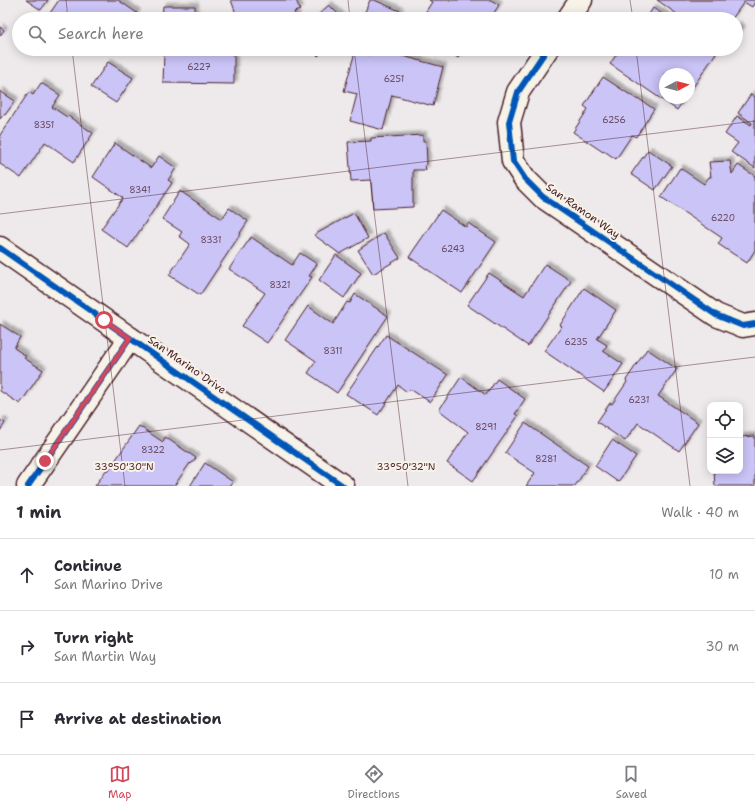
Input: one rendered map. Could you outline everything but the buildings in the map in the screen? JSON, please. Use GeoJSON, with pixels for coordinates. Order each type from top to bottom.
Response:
{"type":"FeatureCollection","features":[{"type":"Feature","properties":{"kind":"street"},"geometry":{"type":"LineString","coordinates":[[573,12],[581,0]]}},
{"type":"Feature","properties":{"kind":"street","name":"San Ramon Way"},"geometry":{"type":"LineString","coordinates":[[542,56],[518,92],[509,122],[513,161],[525,179],[543,197],[716,315],[743,326],[755,324]]}},
{"type":"Feature","properties":{"kind":"street","name":"San Marino Drive"},"geometry":{"type":"LineString","coordinates":[[0,248],[342,486]]}},
{"type":"Feature","properties":{"kind":"street"},"geometry":{"type":"LineString","coordinates":[[28,486],[130,338]]}},
{"type":"Feature","properties":{"kind":"cycle path"},"geometry":{"type":"LineString","coordinates":[[542,56],[518,92],[509,122],[513,161],[525,179],[543,197],[716,315],[743,326],[755,324]]}},
{"type":"Feature","properties":{"kind":"cycle path"},"geometry":{"type":"LineString","coordinates":[[0,248],[343,486]]}},
{"type":"Feature","properties":{"kind":"cycle path"},"geometry":{"type":"LineString","coordinates":[[28,486],[130,338]]}},
{"type":"Feature","properties":{"kind":"route"},"geometry":{"type":"LineString","coordinates":[[45,461],[130,338],[104,320]]}}]}
